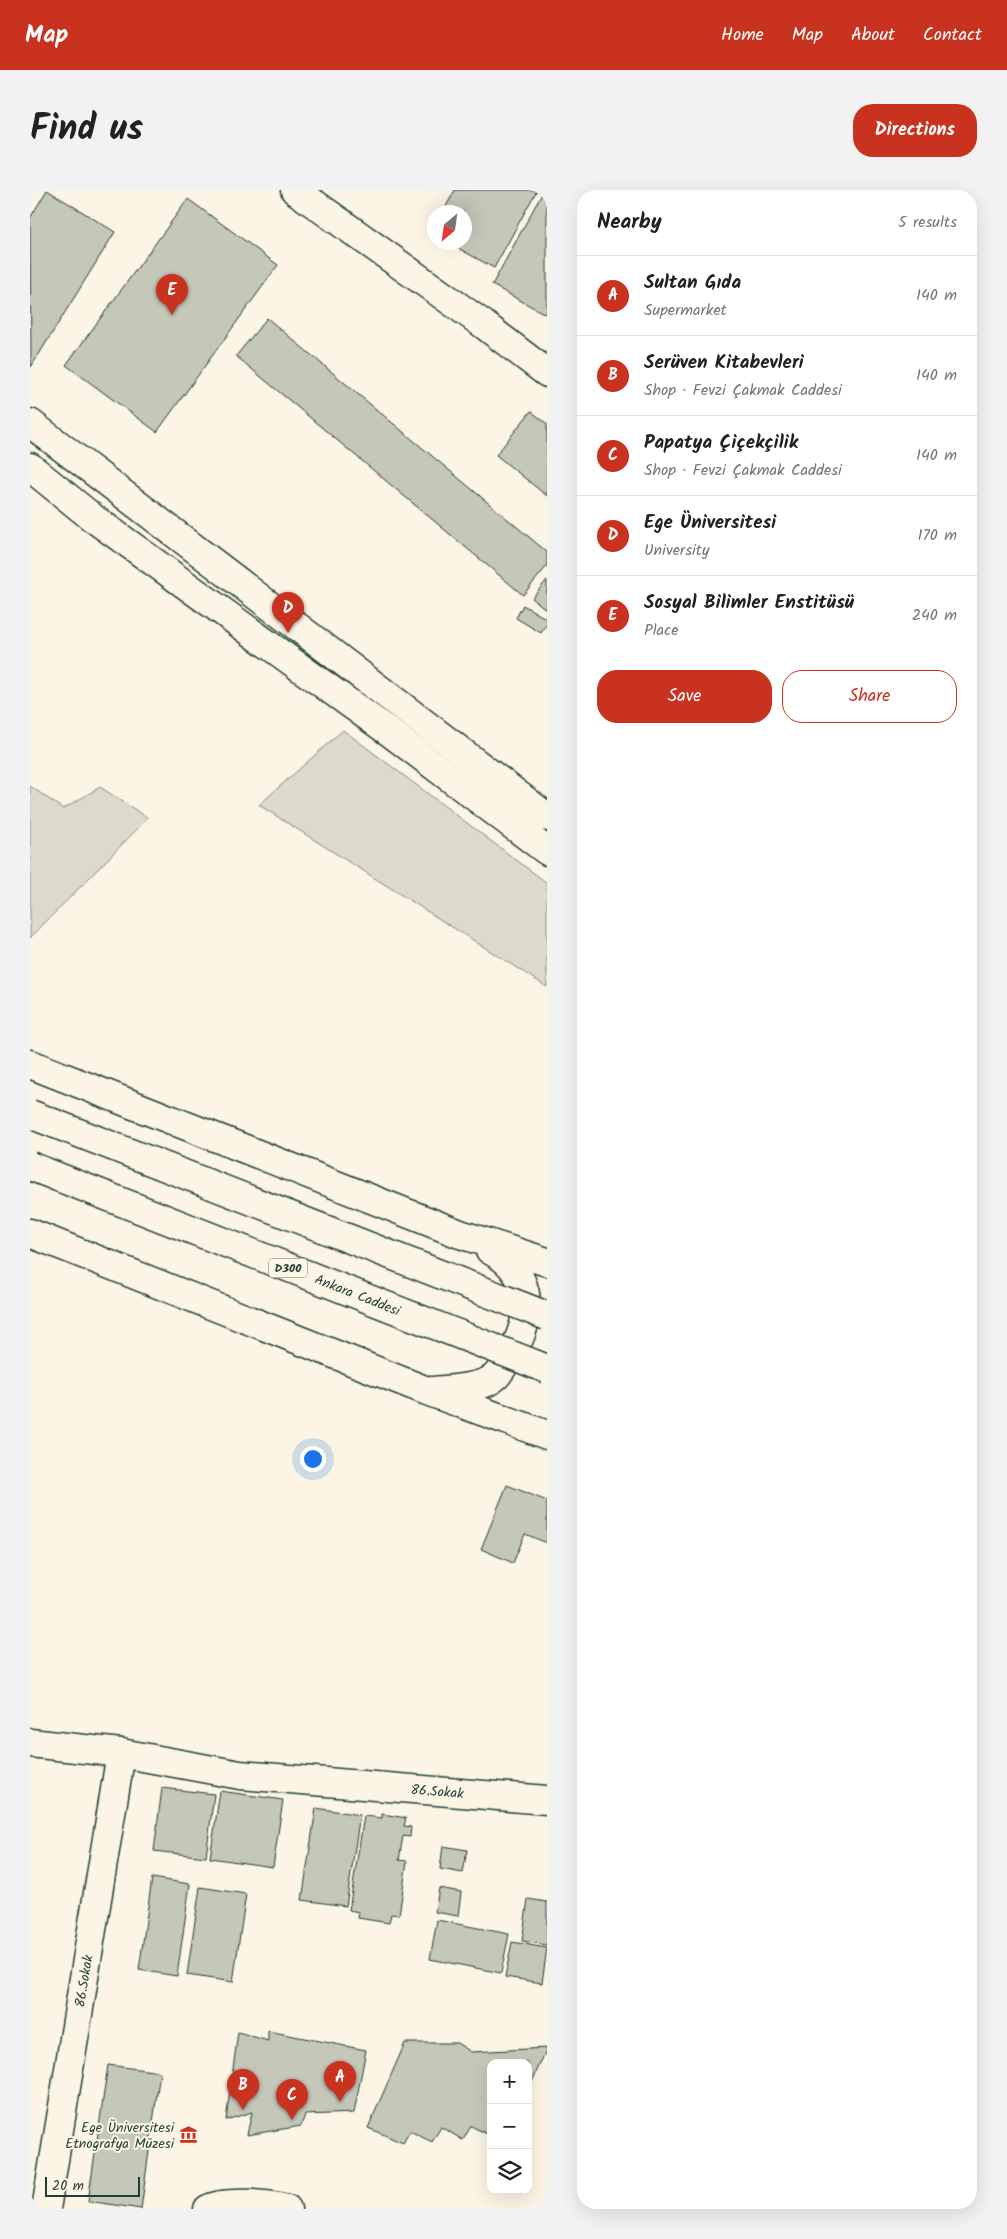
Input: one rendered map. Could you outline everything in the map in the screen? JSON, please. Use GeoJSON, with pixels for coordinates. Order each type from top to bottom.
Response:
{"type":"FeatureCollection","features":[{"type":"Feature","properties":{"kind":"main road"},"geometry":{"type":"LineString","coordinates":[[295,190],[483,324],[547,374]]}},
{"type":"Feature","properties":{"kind":"main road"},"geometry":{"type":"LineString","coordinates":[[30,423],[547,817]]}},
{"type":"Feature","properties":{"kind":"main road"},"geometry":{"type":"LineString","coordinates":[[30,467],[94,518],[392,734],[547,851]]}},
{"type":"Feature","properties":{"kind":"main road"},"geometry":{"type":"LineString","coordinates":[[30,1064],[460,1234],[547,1262]]}},
{"type":"Feature","properties":{"kind":"main road"},"geometry":{"type":"LineString","coordinates":[[30,1114],[547,1316]]}},
{"type":"Feature","properties":{"kind":"main road","name":"Ankara Caddesi"},"geometry":{"type":"LineString","coordinates":[[30,1166],[547,1369]]}},
{"type":"Feature","properties":{"kind":"main road"},"geometry":{"type":"LineString","coordinates":[[30,1233],[427,1391],[547,1435]]}},
{"type":"Feature","properties":{"kind":"main road"},"geometry":{"type":"LineString","coordinates":[[427,1391],[475,1386],[496,1377],[515,1350],[524,1327],[527,1298],[520,1277],[503,1257],[460,1234]]}},
{"type":"Feature","properties":{"kind":"main road","name":"86.Sokak"},"geometry":{"type":"LineString","coordinates":[[30,1743],[121,1753],[240,1775],[547,1800]]}},
{"type":"Feature","properties":{"kind":"main road","name":"86.Sokak"},"geometry":{"type":"LineString","coordinates":[[46,2209],[121,1753]]}},
{"type":"Feature","properties":{"kind":"main road"},"geometry":{"type":"LineString","coordinates":[[214,2207],[273,2206],[287,2209]]}},
{"type":"Feature","properties":{"kind":"shaded area"},"geometry":{"type":"Polygon","coordinates":[[[343,730],[547,883],[547,987],[259,805],[343,730]]]}},
{"type":"Feature","properties":{"kind":"shaded area"},"geometry":{"type":"Polygon","coordinates":[[[30,786],[63,809],[100,787],[148,818],[30,938],[30,786]]]}},
{"type":"Feature","properties":{"kind":"building"},"geometry":{"type":"Polygon","coordinates":[[[47,190],[115,232],[31,367],[30,218],[47,190]]]}},
{"type":"Feature","properties":{"kind":"building"},"geometry":{"type":"Polygon","coordinates":[[[455,190],[537,190],[494,268],[461,250],[472,250],[472,205],[447,205],[455,190]]]}},
{"type":"Feature","properties":{"kind":"building"},"geometry":{"type":"Polygon","coordinates":[[[544,190],[547,190],[547,315],[492,285],[544,190]]]}},
{"type":"Feature","properties":{"kind":"building"},"geometry":{"type":"Polygon","coordinates":[[[188,199],[278,265],[157,432],[66,365],[188,199]]]}},
{"type":"Feature","properties":{"kind":"building"},"geometry":{"type":"Polygon","coordinates":[[[267,318],[547,552],[547,566],[523,595],[236,356],[267,318]]]}},
{"type":"Feature","properties":{"kind":"building"},"geometry":{"type":"Polygon","coordinates":[[[531,411],[547,424],[547,496],[496,455],[531,411]]]}},
{"type":"Feature","properties":{"kind":"building"},"geometry":{"type":"Polygon","coordinates":[[[547,580],[547,610],[532,598],[547,580]]]}},
{"type":"Feature","properties":{"kind":"building"},"geometry":{"type":"Polygon","coordinates":[[[523,605],[547,619],[547,624],[541,633],[516,618],[523,605]]]}},
{"type":"Feature","properties":{"kind":"building"},"geometry":{"type":"Polygon","coordinates":[[[507,1485],[547,1501],[547,1543],[525,1534],[513,1563],[481,1549],[507,1485]]]}},
{"type":"Feature","properties":{"kind":"building"},"geometry":{"type":"Polygon","coordinates":[[[162,1788],[214,1794],[206,1857],[154,1851],[162,1788]]]}},
{"type":"Feature","properties":{"kind":"building"},"geometry":{"type":"Polygon","coordinates":[[[220,1791],[283,1800],[273,1867],[210,1858],[220,1791]]]}},
{"type":"Feature","properties":{"kind":"building"},"geometry":{"type":"Polygon","coordinates":[[[316,1808],[360,1815],[346,1906],[302,1900],[316,1808]]]}},
{"type":"Feature","properties":{"kind":"building"},"geometry":{"type":"Polygon","coordinates":[[[382,1814],[406,1818],[404,1826],[411,1827],[410,1837],[403,1836],[399,1860],[407,1861],[399,1915],[391,1914],[389,1923],[358,1918],[359,1912],[349,1910],[364,1816],[382,1818],[382,1814]]]}},
{"type":"Feature","properties":{"kind":"building"},"geometry":{"type":"Polygon","coordinates":[[[443,1846],[467,1850],[463,1873],[440,1869],[443,1846]]]}},
{"type":"Feature","properties":{"kind":"building"},"geometry":{"type":"Polygon","coordinates":[[[152,1878],[190,1884],[177,1976],[139,1970],[152,1878]]]}},
{"type":"Feature","properties":{"kind":"building"},"geometry":{"type":"Polygon","coordinates":[[[200,1887],[246,1894],[233,1982],[187,1975],[200,1887]]]}},
{"type":"Feature","properties":{"kind":"building"},"geometry":{"type":"Polygon","coordinates":[[[439,1888],[461,1892],[458,1916],[435,1912],[439,1888]]]}},
{"type":"Feature","properties":{"kind":"building"},"geometry":{"type":"Polygon","coordinates":[[[528,1899],[547,1902],[547,1945],[522,1941],[528,1899]]]}},
{"type":"Feature","properties":{"kind":"building"},"geometry":{"type":"Polygon","coordinates":[[[437,1920],[509,1934],[501,1973],[430,1959],[437,1920]]]}},
{"type":"Feature","properties":{"kind":"building"},"geometry":{"type":"Polygon","coordinates":[[[512,1942],[547,1948],[542,1983],[505,1977],[512,1942]]]}},
{"type":"Feature","properties":{"kind":"building"},"geometry":{"type":"Polygon","coordinates":[[[268,2031],[366,2050],[354,2113],[305,2115],[301,2126],[247,2135],[252,2112],[226,2120],[238,2032],[268,2041],[268,2031]]]}},
{"type":"Feature","properties":{"kind":"building"},"geometry":{"type":"Polygon","coordinates":[[[405,2043],[457,2043],[471,2052],[547,2048],[532,2082],[532,2059],[487,2059],[487,2134],[471,2126],[463,2140],[441,2127],[432,2142],[410,2131],[403,2143],[368,2128],[405,2043]]]}},
{"type":"Feature","properties":{"kind":"building"},"geometry":{"type":"Polygon","coordinates":[[[108,2065],[160,2072],[141,2209],[88,2201],[108,2065]]]}},
{"type":"Feature","properties":{"kind":"place","name":"Sosyal Bilimler Enstitüsü"},"geometry":{"type":"Point","coordinates":[172,315]}},
{"type":"Feature","properties":{"kind":"place","name":"Ege Üniversitesi"},"geometry":{"type":"Point","coordinates":[288,633]}},
{"type":"Feature","properties":{"kind":"place","name":"Sultan Gıda"},"geometry":{"type":"Point","coordinates":[340,2102]}},
{"type":"Feature","properties":{"kind":"place","name":"Serüven Kitabevleri"},"geometry":{"type":"Point","coordinates":[243,2110]}},
{"type":"Feature","properties":{"kind":"place","name":"Papatya Çiçekçilik"},"geometry":{"type":"Point","coordinates":[292,2120]}},
{"type":"Feature","properties":{"kind":"place","name":"Ege Üniversitesi Etnografya Müzesi"},"geometry":{"type":"Point","coordinates":[188,2135]}}]}
